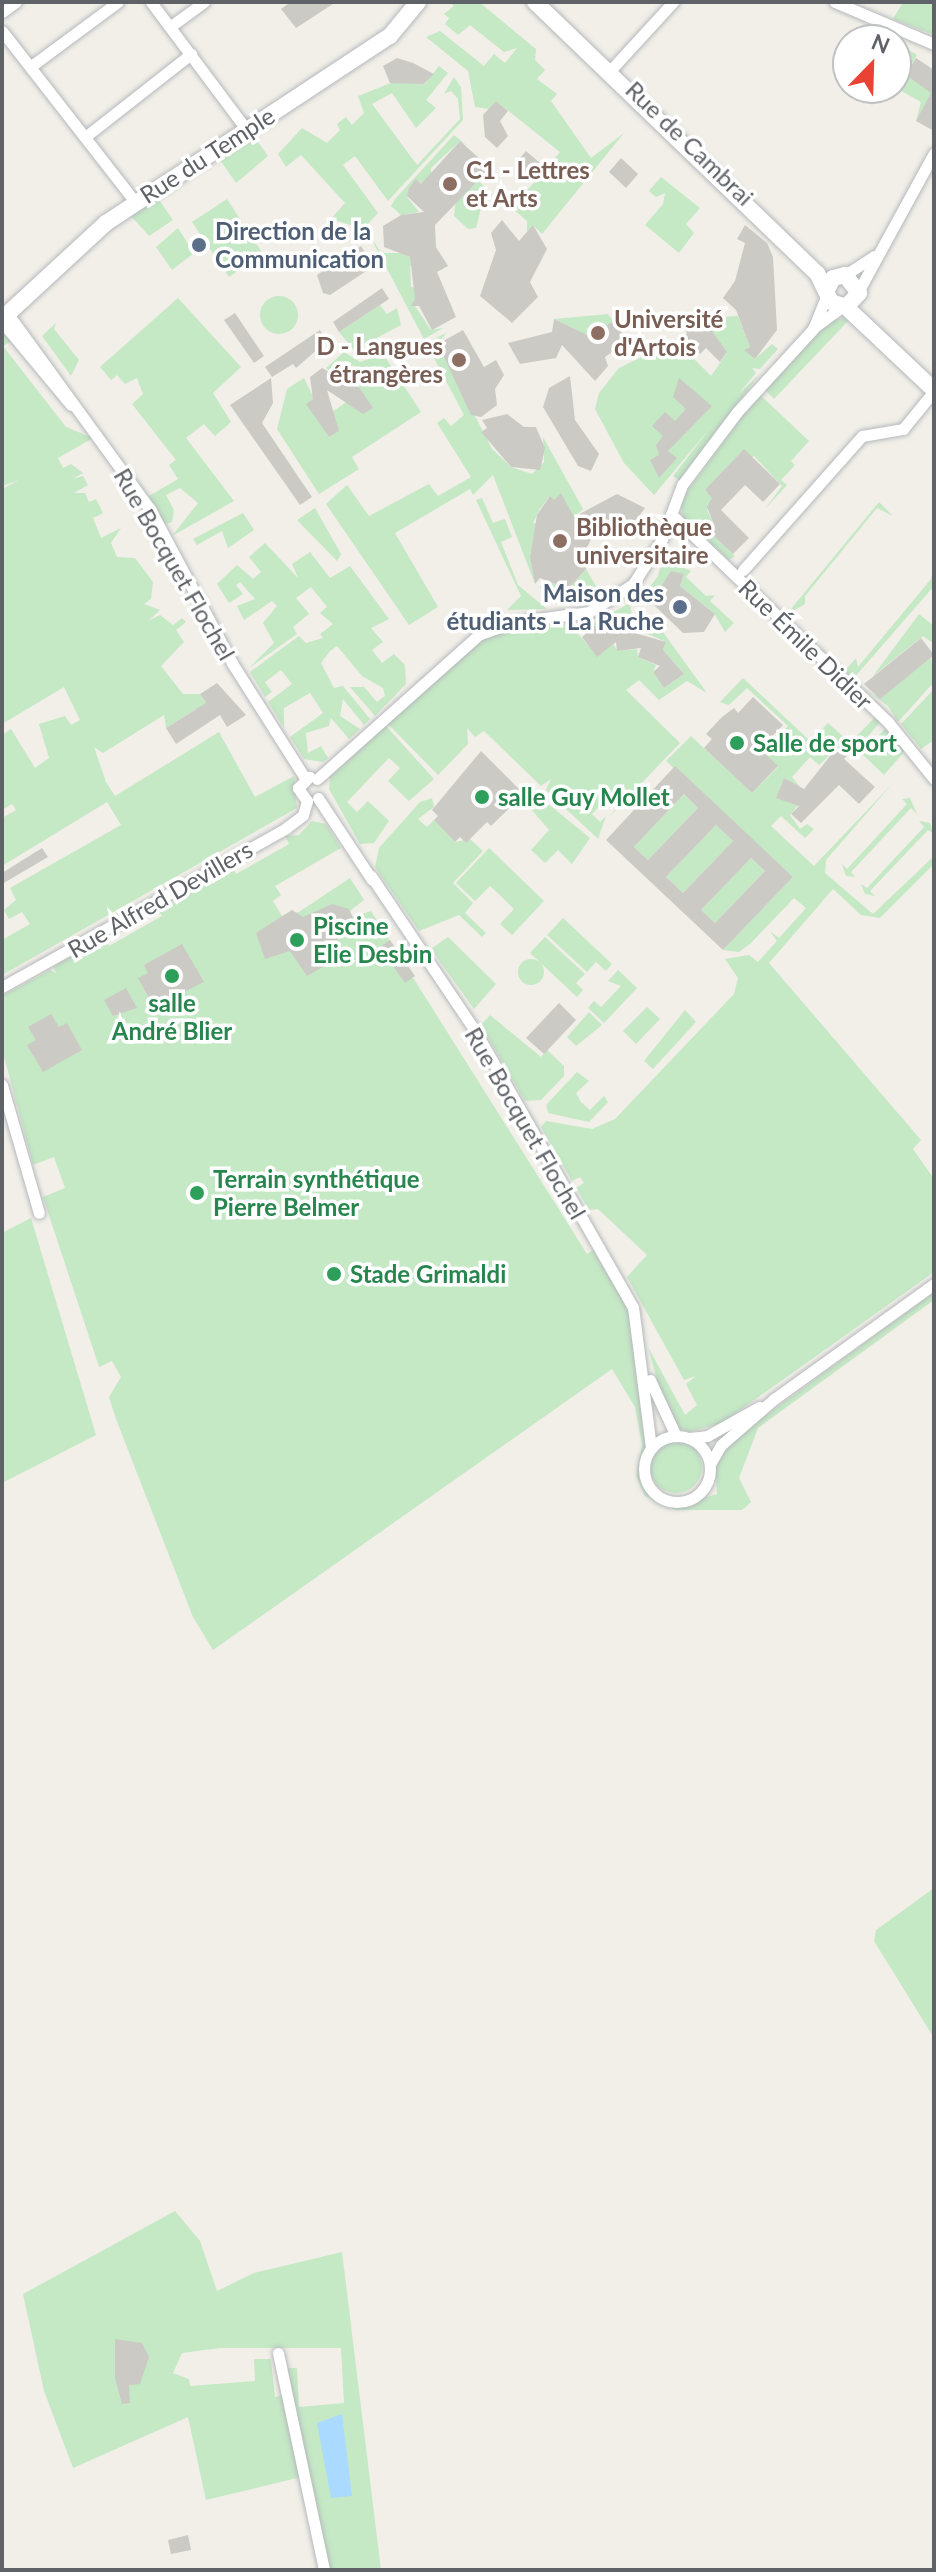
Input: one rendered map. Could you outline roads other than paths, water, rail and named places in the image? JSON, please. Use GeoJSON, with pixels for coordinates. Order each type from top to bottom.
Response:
{"type":"FeatureCollection","features":[{"type":"Feature","properties":{"kind":"main road","name":"Rue du Temple"},"geometry":{"type":"LineString","coordinates":[[4,319],[135,202],[390,36],[418,2]]}},
{"type":"Feature","properties":{"kind":"main road","name":"Rue de Cambrai"},"geometry":{"type":"LineString","coordinates":[[540,3],[817,273],[827,292],[851,300]]}},
{"type":"Feature","properties":{"kind":"main road","name":"Rue de Cambrai"},"geometry":{"type":"LineString","coordinates":[[540,3],[570,36],[795,243],[843,275],[851,300]]}},
{"type":"Feature","properties":{"kind":"main road"},"geometry":{"type":"LineString","coordinates":[[827,292],[843,275]]}},
{"type":"Feature","properties":{"kind":"main road"},"geometry":{"type":"LineString","coordinates":[[851,300],[860,319],[934,390]]}},
{"type":"Feature","properties":{"kind":"main road"},"geometry":{"type":"LineString","coordinates":[[851,300],[934,381]]}},
{"type":"Feature","properties":{"kind":"street"},"geometry":{"type":"LineString","coordinates":[[2,12],[16,2]]}},
{"type":"Feature","properties":{"kind":"street"},"geometry":{"type":"LineString","coordinates":[[30,67],[118,2]]}},
{"type":"Feature","properties":{"kind":"street"},"geometry":{"type":"LineString","coordinates":[[151,2],[246,129]]}},
{"type":"Feature","properties":{"kind":"street"},"geometry":{"type":"LineString","coordinates":[[171,26],[204,2]]}},
{"type":"Feature","properties":{"kind":"street"},"geometry":{"type":"LineString","coordinates":[[610,71],[673,2]]}},
{"type":"Feature","properties":{"kind":"street"},"geometry":{"type":"LineString","coordinates":[[842,4],[934,44]]}},
{"type":"Feature","properties":{"kind":"street"},"geometry":{"type":"LineString","coordinates":[[2,31],[135,202]]}},
{"type":"Feature","properties":{"kind":"street"},"geometry":{"type":"LineString","coordinates":[[85,137],[191,54]]}},
{"type":"Feature","properties":{"kind":"street"},"geometry":{"type":"LineString","coordinates":[[312,799],[298,792],[480,634],[514,622],[578,615],[614,601],[647,565],[682,485],[719,433],[813,329],[851,300],[934,153]]}},
{"type":"Feature","properties":{"kind":"street"},"geometry":{"type":"LineString","coordinates":[[843,275],[878,253]]}},
{"type":"Feature","properties":{"kind":"street"},"geometry":{"type":"LineString","coordinates":[[813,329],[827,292]]}},
{"type":"Feature","properties":{"kind":"street","name":"Rue Bocquet Flochel"},"geometry":{"type":"LineString","coordinates":[[4,319],[17,340],[96,431]]}},
{"type":"Feature","properties":{"kind":"street","name":"Rue Bocquet Flochel"},"geometry":{"type":"LineString","coordinates":[[4,319],[32,347],[96,431],[151,511],[232,663],[311,779]]}},
{"type":"Feature","properties":{"kind":"street"},"geometry":{"type":"LineString","coordinates":[[17,340],[32,347]]}},
{"type":"Feature","properties":{"kind":"street"},"geometry":{"type":"LineString","coordinates":[[743,570],[862,436],[903,429],[934,390]]}},
{"type":"Feature","properties":{"kind":"street","name":"Rue Émile Didier"},"geometry":{"type":"LineString","coordinates":[[671,514],[888,722],[934,779]]}},
{"type":"Feature","properties":{"kind":"street"},"geometry":{"type":"LineString","coordinates":[[311,779],[312,799],[303,815],[333,819]]}},
{"type":"Feature","properties":{"kind":"street","name":"Rue Bocquet Flochel"},"geometry":{"type":"LineString","coordinates":[[312,799],[333,819],[477,1034],[618,1278],[636,1316],[644,1361],[651,1448]]}},
{"type":"Feature","properties":{"kind":"street","name":"Rue Alfred Devillers"},"geometry":{"type":"LineString","coordinates":[[2,987],[303,815]]}},
{"type":"Feature","properties":{"kind":"street"},"geometry":{"type":"LineString","coordinates":[[3,1091],[39,1213]]}},
{"type":"Feature","properties":{"kind":"street"},"geometry":{"type":"LineString","coordinates":[[774,1399],[707,1436],[676,1436],[651,1448],[645,1476],[654,1492],[672,1501],[699,1493],[721,1445],[774,1399],[934,1284]]}},
{"type":"Feature","properties":{"kind":"street","name":"Rue Bocquet Flochel"},"geometry":{"type":"LineString","coordinates":[[644,1361],[660,1410],[676,1436]]}},
{"type":"Feature","properties":{"kind":"street"},"geometry":{"type":"LineString","coordinates":[[689,1438],[710,1464]]}},
{"type":"Feature","properties":{"kind":"street"},"geometry":{"type":"LineString","coordinates":[[278,2353],[324,2570]]}},
{"type":"Feature","properties":{"kind":"water"},"geometry":{"type":"Polygon","coordinates":[[[342,2414],[352,2496],[331,2498],[317,2423],[342,2414]]]}},
{"type":"Feature","properties":{"kind":"place","name":"C1 - Lettres et Arts"},"geometry":{"type":"Point","coordinates":[450,184]}},
{"type":"Feature","properties":{"kind":"place","name":"Direction de la Communication"},"geometry":{"type":"Point","coordinates":[199,245]}},
{"type":"Feature","properties":{"kind":"place","name":"Université d'Artois"},"geometry":{"type":"Point","coordinates":[598,333]}},
{"type":"Feature","properties":{"kind":"place","name":"D - Langues étrangères"},"geometry":{"type":"Point","coordinates":[459,360]}},
{"type":"Feature","properties":{"kind":"place","name":"Bibliothèque universitaire"},"geometry":{"type":"Point","coordinates":[560,541]}},
{"type":"Feature","properties":{"kind":"place","name":"Maison des étudiants - La Ruche"},"geometry":{"type":"Point","coordinates":[680,607]}},
{"type":"Feature","properties":{"kind":"place","name":"Salle de sport"},"geometry":{"type":"Point","coordinates":[737,743]}},
{"type":"Feature","properties":{"kind":"place","name":"salle Guy Mollet"},"geometry":{"type":"Point","coordinates":[482,797]}},
{"type":"Feature","properties":{"kind":"place","name":"Piscine Elie Desbin"},"geometry":{"type":"Point","coordinates":[297,940]}},
{"type":"Feature","properties":{"kind":"place","name":"salle André Blier"},"geometry":{"type":"Point","coordinates":[172,976]}},
{"type":"Feature","properties":{"kind":"place","name":"Terrain synthétique Pierre Belmer"},"geometry":{"type":"Point","coordinates":[197,1193]}},
{"type":"Feature","properties":{"kind":"place","name":"Stade Grimaldi"},"geometry":{"type":"Point","coordinates":[334,1274]}}]}
